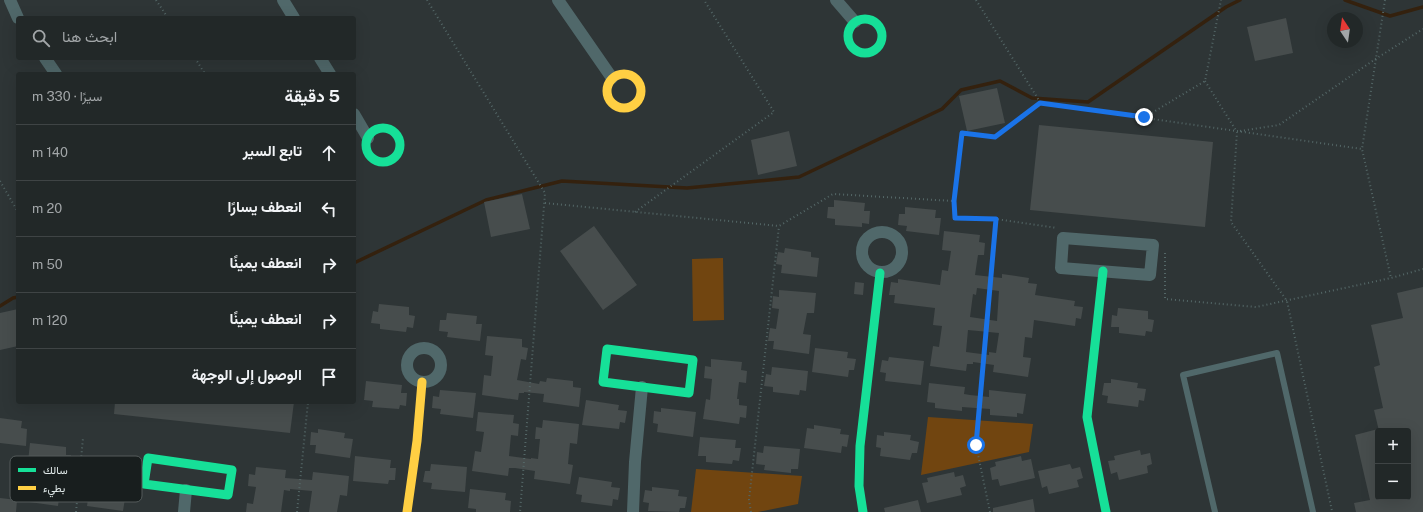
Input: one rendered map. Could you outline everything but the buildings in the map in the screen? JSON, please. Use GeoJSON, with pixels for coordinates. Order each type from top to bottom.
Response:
{"type":"FeatureCollection","features":[{"type":"Feature","properties":{"kind":"street"},"geometry":{"type":"LineString","coordinates":[[10,0],[17,16]]}},
{"type":"Feature","properties":{"kind":"street"},"geometry":{"type":"LineString","coordinates":[[283,0],[293,16]]}},
{"type":"Feature","properties":{"kind":"street"},"geometry":{"type":"LineString","coordinates":[[558,0],[612,78]]}},
{"type":"Feature","properties":{"kind":"street"},"geometry":{"type":"LineString","coordinates":[[836,0],[854,22]]}},
{"type":"Feature","properties":{"kind":"street"},"geometry":{"type":"LineString","coordinates":[[46,60],[55,72]]}},
{"type":"Feature","properties":{"kind":"street"},"geometry":{"type":"LineString","coordinates":[[321,60],[329,72]]}},
{"type":"Feature","properties":{"kind":"street"},"geometry":{"type":"LineString","coordinates":[[356,117],[368,138]]}},
{"type":"Feature","properties":{"kind":"street"},"geometry":{"type":"LineString","coordinates":[[1063,238],[1153,245],[1150,275],[1103,272],[1061,268],[1063,238]]}},
{"type":"Feature","properties":{"kind":"street"},"geometry":{"type":"LineString","coordinates":[[1103,272],[1087,416],[1106,512]]}},
{"type":"Feature","properties":{"kind":"street"},"geometry":{"type":"LineString","coordinates":[[863,512],[860,498],[858,466],[880,273]]}},
{"type":"Feature","properties":{"kind":"street"},"geometry":{"type":"LineString","coordinates":[[607,349],[693,360],[688,393],[642,387],[603,382],[607,349]]}},
{"type":"Feature","properties":{"kind":"street"},"geometry":{"type":"LineString","coordinates":[[407,512],[417,441],[422,382]]}},
{"type":"Feature","properties":{"kind":"street"},"geometry":{"type":"LineString","coordinates":[[633,512],[635,462],[642,387]]}},
{"type":"Feature","properties":{"kind":"street"},"geometry":{"type":"LineString","coordinates":[[148,458],[232,470],[228,495],[186,490],[144,484],[148,458]]}},
{"type":"Feature","properties":{"kind":"street"},"geometry":{"type":"LineString","coordinates":[[184,512],[186,490]]}},
{"type":"Feature","properties":{"kind":"lane"},"geometry":{"type":"LineString","coordinates":[[1215,512],[1182,375],[1277,353],[1313,512]]}},
{"type":"Feature","properties":{"kind":"path"},"geometry":{"type":"LineString","coordinates":[[156,0],[167,16]]}},
{"type":"Feature","properties":{"kind":"path"},"geometry":{"type":"LineString","coordinates":[[427,0],[545,193],[520,512]]}},
{"type":"Feature","properties":{"kind":"path"},"geometry":{"type":"LineString","coordinates":[[635,212],[774,112],[704,0]]}},
{"type":"Feature","properties":{"kind":"path"},"geometry":{"type":"LineString","coordinates":[[976,0],[1040,103]]}},
{"type":"Feature","properties":{"kind":"path"},"geometry":{"type":"LineString","coordinates":[[1221,0],[1205,81],[1237,132],[1231,222],[1287,301],[1332,511]]}},
{"type":"Feature","properties":{"kind":"path"},"geometry":{"type":"LineString","coordinates":[[1385,0],[1362,149],[1391,278]]}},
{"type":"Feature","properties":{"kind":"path"},"geometry":{"type":"LineString","coordinates":[[1237,132],[1279,125],[1423,28]]}},
{"type":"Feature","properties":{"kind":"path"},"geometry":{"type":"LineString","coordinates":[[195,60],[204,72]]}},
{"type":"Feature","properties":{"kind":"path"},"geometry":{"type":"LineString","coordinates":[[1144,117],[1205,81]]}},
{"type":"Feature","properties":{"kind":"path"},"geometry":{"type":"LineString","coordinates":[[1057,228],[996,219],[955,218],[954,201],[962,133],[995,137],[1040,103],[1362,149]]}},
{"type":"Feature","properties":{"kind":"path"},"geometry":{"type":"LineString","coordinates":[[0,181],[16,209]]}},
{"type":"Feature","properties":{"kind":"path"},"geometry":{"type":"LineString","coordinates":[[545,202],[779,226],[833,194],[954,201]]}},
{"type":"Feature","properties":{"kind":"path"},"geometry":{"type":"LineString","coordinates":[[990,512],[976,445],[996,219]]}},
{"type":"Feature","properties":{"kind":"path"},"geometry":{"type":"LineString","coordinates":[[752,512],[749,500],[779,226]]}},
{"type":"Feature","properties":{"kind":"path"},"geometry":{"type":"LineString","coordinates":[[1165,252],[1165,299],[1256,307],[1391,278],[1423,269]]}},
{"type":"Feature","properties":{"kind":"path"},"geometry":{"type":"LineString","coordinates":[[298,512],[308,404]]}},
{"type":"Feature","properties":{"kind":"path"},"geometry":{"type":"LineString","coordinates":[[81,456],[83,438]]}},
{"type":"Feature","properties":{"kind":"path"},"geometry":{"type":"LineString","coordinates":[[76,512],[77,502]]}},
{"type":"Feature","properties":{"kind":"shaded area"},"geometry":{"type":"Polygon","coordinates":[[[723,258],[724,320],[693,321],[692,259],[723,258]]]}},
{"type":"Feature","properties":{"kind":"shaded area"},"geometry":{"type":"Polygon","coordinates":[[[928,417],[1033,424],[1029,452],[921,475],[928,417]]]}},
{"type":"Feature","properties":{"kind":"shaded area"},"geometry":{"type":"Polygon","coordinates":[[[696,469],[802,476],[798,504],[758,512],[691,512],[696,469]]]}},
{"type":"Feature","properties":{"kind":"waterway"},"geometry":{"type":"LineString","coordinates":[[356,262],[486,200],[562,181],[687,188],[799,177],[942,109],[961,90],[1000,81],[1032,98],[1088,102],[1226,7],[1240,0]]}},
{"type":"Feature","properties":{"kind":"waterway"},"geometry":{"type":"LineString","coordinates":[[1345,0],[1390,16],[1423,7]]}},
{"type":"Feature","properties":{"kind":"waterway"},"geometry":{"type":"LineString","coordinates":[[0,306],[16,297]]}},
{"type":"Feature","properties":{"kind":"traffic: fast"},"geometry":{"type":"LineString","coordinates":[[865,19],[877,24],[882,36],[877,48],[865,53],[853,48],[848,36],[853,24],[865,19]]}},
{"type":"Feature","properties":{"kind":"traffic: fast"},"geometry":{"type":"LineString","coordinates":[[383,128],[395,133],[400,145],[395,157],[383,162],[371,157],[366,145],[371,133],[383,128]]}},
{"type":"Feature","properties":{"kind":"traffic: fast"},"geometry":{"type":"LineString","coordinates":[[1103,271],[1087,417],[1106,512]]}},
{"type":"Feature","properties":{"kind":"traffic: fast"},"geometry":{"type":"LineString","coordinates":[[863,512],[859,486],[860,446],[880,273]]}},
{"type":"Feature","properties":{"kind":"traffic: fast"},"geometry":{"type":"LineString","coordinates":[[607,349],[693,360],[689,393],[603,382],[607,349]]}},
{"type":"Feature","properties":{"kind":"traffic: fast"},"geometry":{"type":"LineString","coordinates":[[148,458],[232,470],[228,495],[144,484],[148,458]]}},
{"type":"Feature","properties":{"kind":"traffic: slow"},"geometry":{"type":"LineString","coordinates":[[624,74],[636,79],[641,91],[636,103],[624,108],[612,103],[607,91],[612,79],[624,74]]}},
{"type":"Feature","properties":{"kind":"traffic: slow"},"geometry":{"type":"LineString","coordinates":[[407,512],[417,441],[422,382]]}},
{"type":"Feature","properties":{"kind":"route"},"geometry":{"type":"LineString","coordinates":[[976,445],[996,219],[955,218],[954,201],[962,133],[995,137],[1040,103],[1144,117]]}}]}
